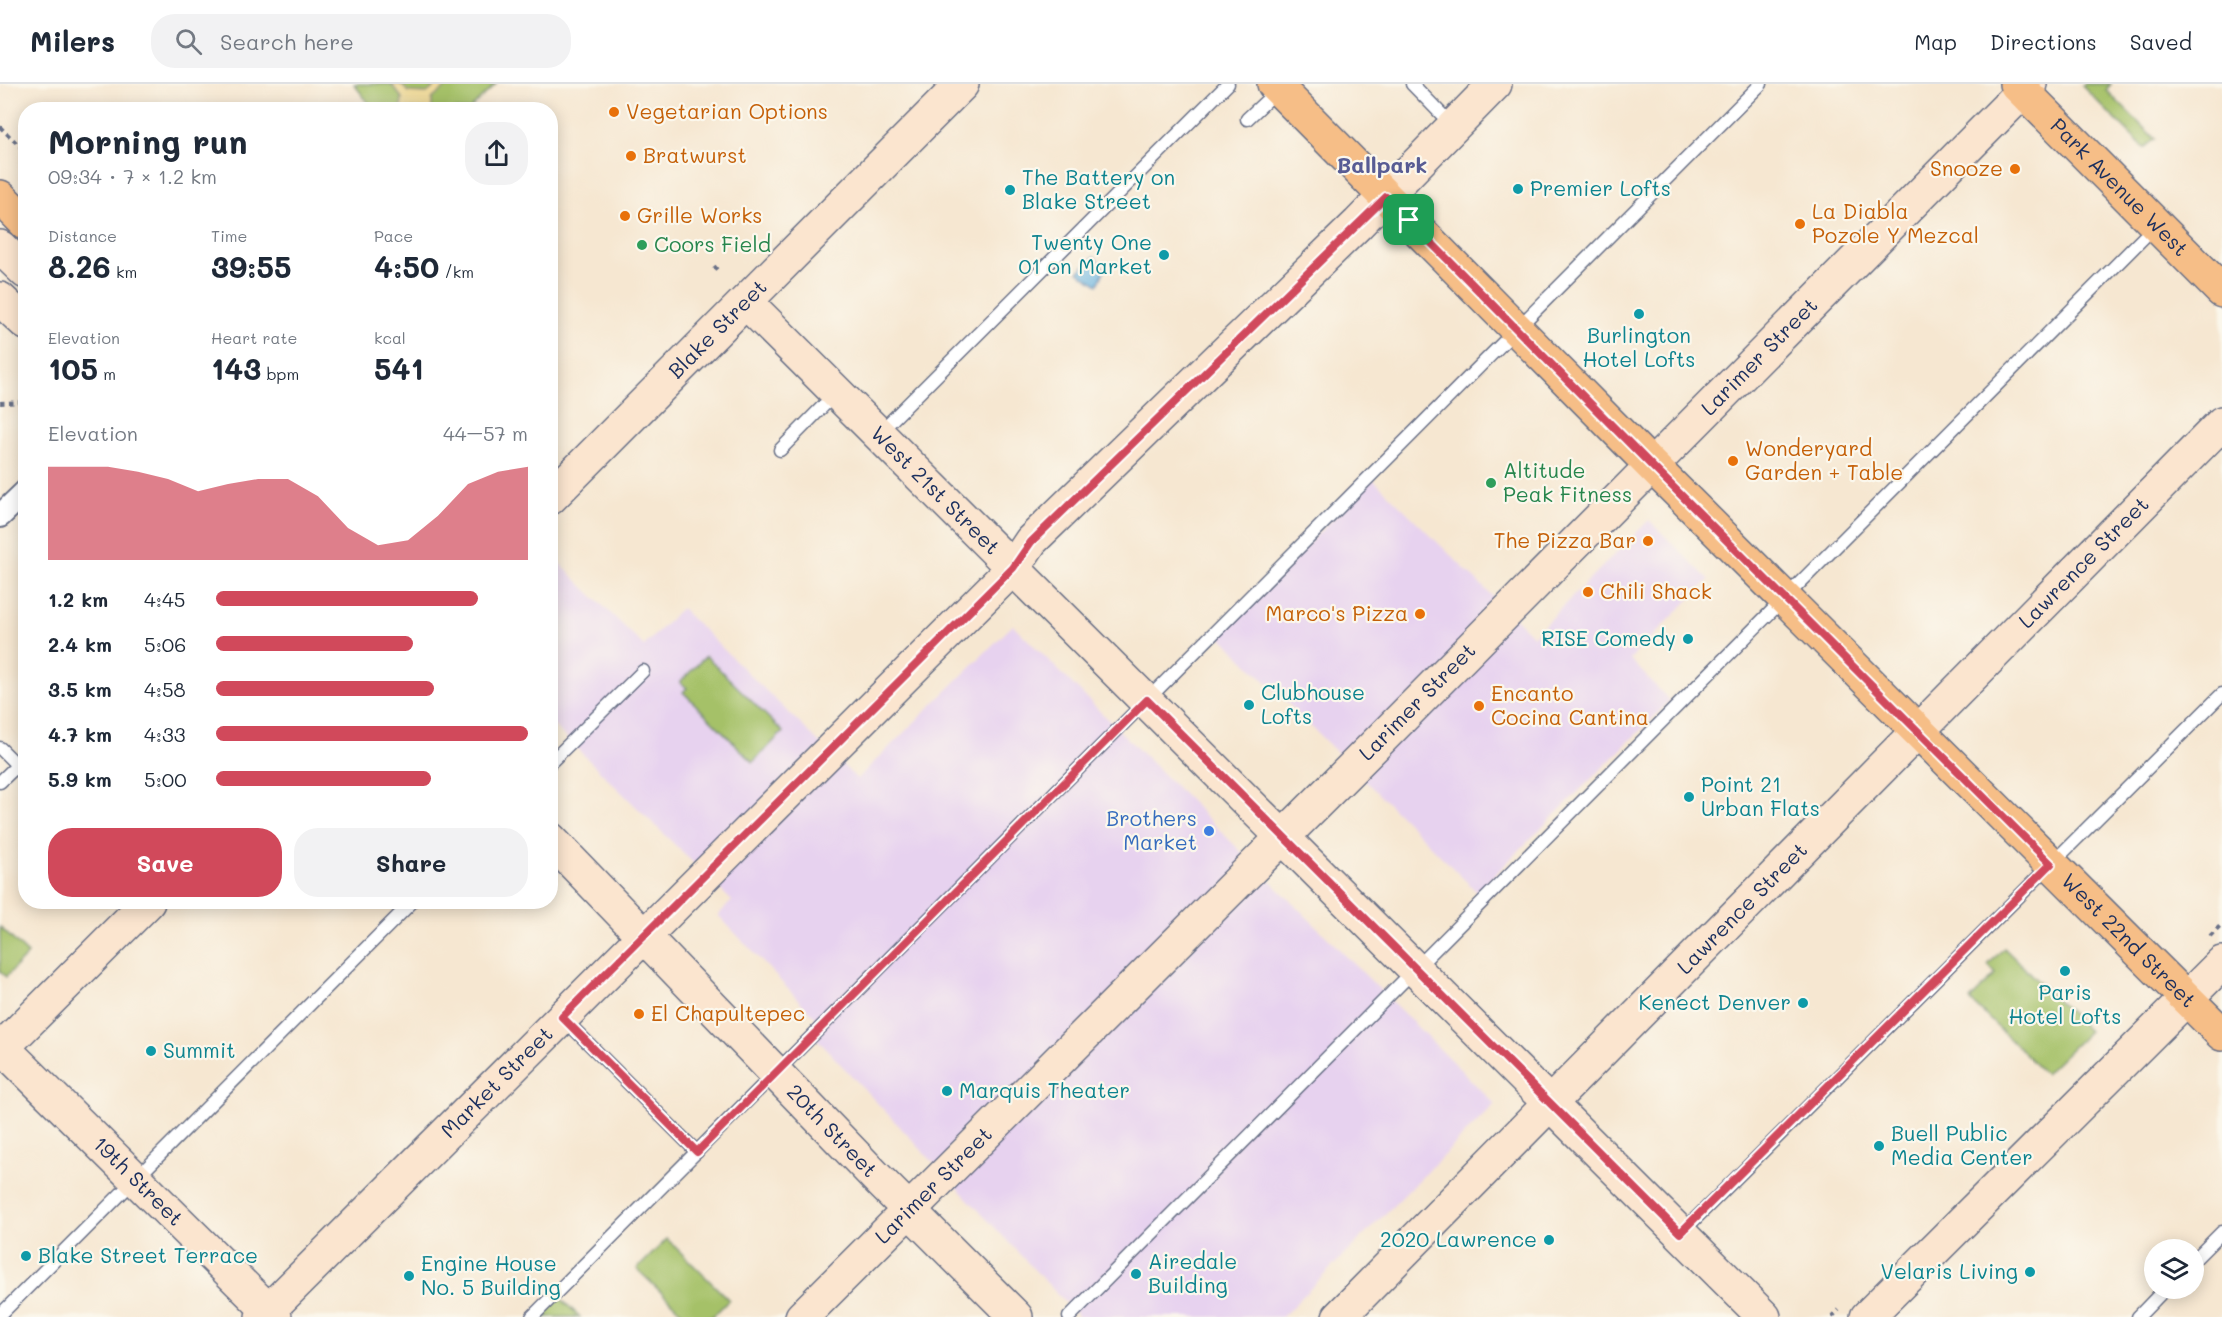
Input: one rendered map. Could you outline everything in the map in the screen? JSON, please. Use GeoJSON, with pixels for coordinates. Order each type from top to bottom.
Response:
{"type":"FeatureCollection","features":[{"type":"Feature","properties":{"kind":"main road","name":"Park Avenue West"},"geometry":{"type":"LineString","coordinates":[[2023,86],[2222,291]]}},
{"type":"Feature","properties":{"kind":"main road","name":"West 22nd Street"},"geometry":{"type":"LineString","coordinates":[[1277,87],[1652,466],[2222,1034]]}},
{"type":"Feature","properties":{"kind":"main road"},"geometry":{"type":"LineString","coordinates":[[0,196],[18,214]]}},
{"type":"Feature","properties":{"kind":"street","name":"Blake Street"},"geometry":{"type":"LineString","coordinates":[[558,490],[962,84]]}},
{"type":"Feature","properties":{"kind":"street","name":"Market Street"},"geometry":{"type":"LineString","coordinates":[[268,1315],[562,1017],[1013,568],[1031,542],[1386,197],[1495,84]]}},
{"type":"Feature","properties":{"kind":"street","name":"Larimer Street"},"geometry":{"type":"LineString","coordinates":[[802,1317],[1284,837],[1652,466],[2023,86]]}},
{"type":"Feature","properties":{"kind":"street"},"geometry":{"type":"LineString","coordinates":[[0,247],[18,264]]}},
{"type":"Feature","properties":{"kind":"street"},"geometry":{"type":"LineString","coordinates":[[0,299],[18,316]]}},
{"type":"Feature","properties":{"kind":"street","name":"West 21st Street"},"geometry":{"type":"LineString","coordinates":[[746,302],[1764,1317]]}},
{"type":"Feature","properties":{"kind":"street","name":"Lawrence Street"},"geometry":{"type":"LineString","coordinates":[[1339,1317],[1551,1105],[2222,423]]}},
{"type":"Feature","properties":{"kind":"street"},"geometry":{"type":"LineString","coordinates":[[0,516],[18,499]]}},
{"type":"Feature","properties":{"kind":"street","name":"20th Street"},"geometry":{"type":"LineString","coordinates":[[558,847],[908,1211],[1016,1317]]}},
{"type":"Feature","properties":{"kind":"street"},"geometry":{"type":"LineString","coordinates":[[1,1047],[134,909]]}},
{"type":"Feature","properties":{"kind":"street"},"geometry":{"type":"LineString","coordinates":[[1867,1317],[2222,963]]}},
{"type":"Feature","properties":{"kind":"street","name":"19th Street"},"geometry":{"type":"LineString","coordinates":[[1,1047],[268,1315]]}},
{"type":"Feature","properties":{"kind":"lane"},"geometry":{"type":"LineString","coordinates":[[879,434],[1228,84]]}},
{"type":"Feature","properties":{"kind":"lane"},"geometry":{"type":"LineString","coordinates":[[1412,84],[1454,127]]}},
{"type":"Feature","properties":{"kind":"lane"},"geometry":{"type":"LineString","coordinates":[[532,1317],[1761,84]]}},
{"type":"Feature","properties":{"kind":"lane"},"geometry":{"type":"LineString","coordinates":[[1247,119],[1277,87]]}},
{"type":"Feature","properties":{"kind":"lane"},"geometry":{"type":"LineString","coordinates":[[1069,1317],[2157,225]]}},
{"type":"Feature","properties":{"kind":"lane"},"geometry":{"type":"LineString","coordinates":[[780,450],[837,392]]}},
{"type":"Feature","properties":{"kind":"lane"},"geometry":{"type":"LineString","coordinates":[[558,755],[643,671]]}},
{"type":"Feature","properties":{"kind":"lane"},"geometry":{"type":"LineString","coordinates":[[1680,1233],[2222,694]]}},
{"type":"Feature","properties":{"kind":"lane"},"geometry":{"type":"LineString","coordinates":[[0,748],[18,759]]}},
{"type":"Feature","properties":{"kind":"lane"},"geometry":{"type":"LineString","coordinates":[[0,782],[18,764]]}},
{"type":"Feature","properties":{"kind":"lane"},"geometry":{"type":"LineString","coordinates":[[0,1315],[405,909]]}},
{"type":"Feature","properties":{"kind":"lane"},"geometry":{"type":"LineString","coordinates":[[562,1017],[697,1152]]}},
{"type":"Feature","properties":{"kind":"lane"},"geometry":{"type":"LineString","coordinates":[[2204,1250],[2222,1232]]}},
{"type":"Feature","properties":{"kind":"lane"},"geometry":{"type":"LineString","coordinates":[[2138,1317],[2155,1299]]}},
{"type":"Feature","properties":{"kind":"path"},"geometry":{"type":"LineString","coordinates":[[0,127],[18,144]]}},
{"type":"Feature","properties":{"kind":"path"},"geometry":{"type":"LineString","coordinates":[[714,266],[718,271]]}},
{"type":"Feature","properties":{"kind":"path"},"geometry":{"type":"LineString","coordinates":[[0,403],[18,402]]}},
{"type":"Feature","properties":{"kind":"shaded area"},"geometry":{"type":"Polygon","coordinates":[[[1373,479],[1533,636],[1649,520],[1709,580],[1630,659],[1670,701],[1477,892],[1218,634],[1373,479]]]}},
{"type":"Feature","properties":{"kind":"shaded area"},"geometry":{"type":"Polygon","coordinates":[[[558,562],[644,646],[681,608],[857,779],[1013,625],[1495,1104],[1282,1317],[1079,1317],[816,1038],[825,1028],[718,915],[732,901],[558,730],[558,562]]]}},
{"type":"Feature","properties":{"kind":"green space"},"geometry":{"type":"Polygon","coordinates":[[[354,84],[496,84],[477,102],[368,102],[354,84]]]}},
{"type":"Feature","properties":{"kind":"green space"},"geometry":{"type":"Polygon","coordinates":[[[2084,84],[2111,84],[2106,90],[2155,139],[2144,148],[2082,86],[2084,84]]]}},
{"type":"Feature","properties":{"kind":"green space"},"geometry":{"type":"Polygon","coordinates":[[[706,656],[783,732],[753,762],[683,692],[687,688],[680,682],[706,656]]]}},
{"type":"Feature","properties":{"kind":"green space"},"geometry":{"type":"Polygon","coordinates":[[[0,927],[28,954],[6,977],[0,971],[0,927]]]}},
{"type":"Feature","properties":{"kind":"green space"},"geometry":{"type":"Polygon","coordinates":[[[2004,948],[2089,1031],[2045,1074],[1970,1000],[1996,974],[1988,965],[2004,948]]]}},
{"type":"Feature","properties":{"kind":"green space"},"geometry":{"type":"Polygon","coordinates":[[[667,1239],[729,1300],[712,1317],[687,1317],[637,1269],[667,1239]]]}},
{"type":"Feature","properties":{"kind":"green space"},"geometry":{"type":"Polygon","coordinates":[[[560,1298],[580,1317],[541,1317],[560,1298]]]}},
{"type":"Feature","properties":{"kind":"sand"},"geometry":{"type":"Polygon","coordinates":[[[391,84],[401,84],[408,92],[427,93],[438,84],[450,84],[432,99],[432,102],[402,102],[402,98],[391,84]]]}},
{"type":"Feature","properties":{"kind":"water"},"geometry":{"type":"Polygon","coordinates":[[[1094,257],[1105,269],[1098,285],[1078,272],[1094,257]]]}},
{"type":"Feature","properties":{"kind":"place","name":"Vegetarian Options"},"geometry":{"type":"Point","coordinates":[614,112]}},
{"type":"Feature","properties":{"kind":"place","name":"Bratwurst"},"geometry":{"type":"Point","coordinates":[631,156]}},
{"type":"Feature","properties":{"kind":"place","name":"Snooze"},"geometry":{"type":"Point","coordinates":[2015,169]}},
{"type":"Feature","properties":{"kind":"place","name":"Premier Lofts"},"geometry":{"type":"Point","coordinates":[1518,189]}},
{"type":"Feature","properties":{"kind":"place","name":"The Battery on Blake Street"},"geometry":{"type":"Point","coordinates":[1010,190]}},
{"type":"Feature","properties":{"kind":"place","name":"Grille Works"},"geometry":{"type":"Point","coordinates":[625,216]}},
{"type":"Feature","properties":{"kind":"place","name":"La Diabla Pozole Y Mezcal"},"geometry":{"type":"Point","coordinates":[1800,224]}},
{"type":"Feature","properties":{"kind":"place","name":"Coors Field"},"geometry":{"type":"Point","coordinates":[642,245]}},
{"type":"Feature","properties":{"kind":"place","name":"Twenty One 01 on Market"},"geometry":{"type":"Point","coordinates":[1164,255]}},
{"type":"Feature","properties":{"kind":"place","name":"Burlington Hotel Lofts"},"geometry":{"type":"Point","coordinates":[1639,314]}},
{"type":"Feature","properties":{"kind":"place","name":"Wonderyard Garden + Table"},"geometry":{"type":"Point","coordinates":[1733,461]}},
{"type":"Feature","properties":{"kind":"place","name":"Altitude Peak Fitness"},"geometry":{"type":"Point","coordinates":[1491,483]}},
{"type":"Feature","properties":{"kind":"place","name":"The Pizza Bar"},"geometry":{"type":"Point","coordinates":[1648,541]}},
{"type":"Feature","properties":{"kind":"place","name":"Chili Shack"},"geometry":{"type":"Point","coordinates":[1588,592]}},
{"type":"Feature","properties":{"kind":"place","name":"Marco's Pizza"},"geometry":{"type":"Point","coordinates":[1420,614]}},
{"type":"Feature","properties":{"kind":"place","name":"RISE Comedy"},"geometry":{"type":"Point","coordinates":[1688,639]}},
{"type":"Feature","properties":{"kind":"place","name":"Clubhouse Lofts"},"geometry":{"type":"Point","coordinates":[1249,705]}},
{"type":"Feature","properties":{"kind":"place","name":"Encanto Cocina Cantina"},"geometry":{"type":"Point","coordinates":[1479,706]}},
{"type":"Feature","properties":{"kind":"place","name":"Point 21 Urban Flats"},"geometry":{"type":"Point","coordinates":[1689,797]}},
{"type":"Feature","properties":{"kind":"place","name":"Brothers Market"},"geometry":{"type":"Point","coordinates":[1209,831]}},
{"type":"Feature","properties":{"kind":"place","name":"Paris Hotel Lofts"},"geometry":{"type":"Point","coordinates":[2065,971]}},
{"type":"Feature","properties":{"kind":"place","name":"Kenect Denver"},"geometry":{"type":"Point","coordinates":[1803,1003]}},
{"type":"Feature","properties":{"kind":"place","name":"El Chapultepec"},"geometry":{"type":"Point","coordinates":[639,1014]}},
{"type":"Feature","properties":{"kind":"place","name":"Summit"},"geometry":{"type":"Point","coordinates":[151,1051]}},
{"type":"Feature","properties":{"kind":"place","name":"Marquis Theater"},"geometry":{"type":"Point","coordinates":[947,1091]}},
{"type":"Feature","properties":{"kind":"place","name":"Buell Public Media Center"},"geometry":{"type":"Point","coordinates":[1879,1146]}},
{"type":"Feature","properties":{"kind":"place","name":"2020 Lawrence"},"geometry":{"type":"Point","coordinates":[1549,1240]}},
{"type":"Feature","properties":{"kind":"place","name":"Blake Street Terrace"},"geometry":{"type":"Point","coordinates":[26,1256]}},
{"type":"Feature","properties":{"kind":"place","name":"Velaris Living"},"geometry":{"type":"Point","coordinates":[2030,1272]}},
{"type":"Feature","properties":{"kind":"place","name":"Airedale Building"},"geometry":{"type":"Point","coordinates":[1136,1274]}},
{"type":"Feature","properties":{"kind":"place","name":"Engine House No. 5 Building"},"geometry":{"type":"Point","coordinates":[409,1276]}},
{"type":"Feature","properties":{"kind":"district","name":"Ballpark"},"geometry":{"type":"Point","coordinates":[1382,165]}},
{"type":"Feature","properties":{"kind":"route"},"geometry":{"type":"LineString","coordinates":[[1386,197],[1409,220],[2051,864],[1680,1233],[1147,700],[697,1152],[562,1017],[1013,568],[1031,542],[1386,197]]}}]}
